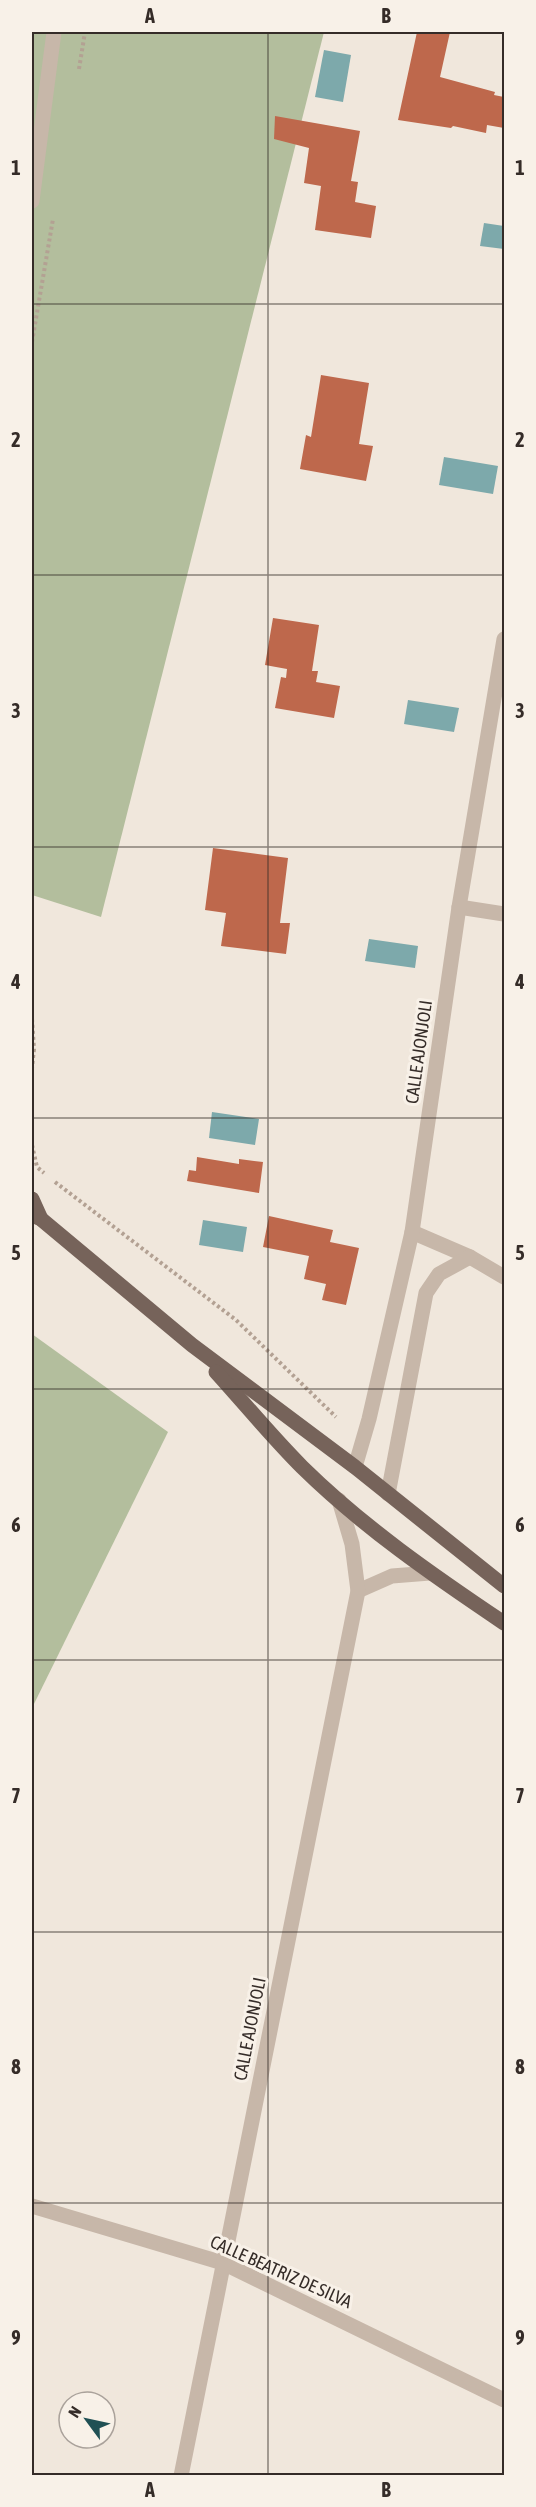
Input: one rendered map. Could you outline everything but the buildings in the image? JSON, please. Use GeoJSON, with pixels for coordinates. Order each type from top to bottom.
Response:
{"type":"FeatureCollection","features":[{"type":"Feature","properties":{"kind":"main road"},"geometry":{"type":"LineString","coordinates":[[32,1199],[36,1217],[192,1345],[355,1467],[504,1586]]}},
{"type":"Feature","properties":{"kind":"main road"},"geometry":{"type":"LineString","coordinates":[[192,1345],[302,1467],[339,1500],[430,1573],[504,1623]]}},
{"type":"Feature","properties":{"kind":"street"},"geometry":{"type":"LineString","coordinates":[[32,201],[54,32]]}},
{"type":"Feature","properties":{"kind":"street","name":"CALLE AJONJOLI"},"geometry":{"type":"LineString","coordinates":[[355,1467],[412,1232],[459,907],[504,639]]}},
{"type":"Feature","properties":{"kind":"street"},"geometry":{"type":"LineString","coordinates":[[459,907],[504,914]]}},
{"type":"Feature","properties":{"kind":"street"},"geometry":{"type":"LineString","coordinates":[[412,1232],[470,1257],[504,1277]]}},
{"type":"Feature","properties":{"kind":"street"},"geometry":{"type":"LineString","coordinates":[[388,1494],[426,1293],[439,1274],[470,1257]]}},
{"type":"Feature","properties":{"kind":"street","name":"CALLE AJONJOLI"},"geometry":{"type":"LineString","coordinates":[[180,2475],[358,1591],[352,1544],[339,1500]]}},
{"type":"Feature","properties":{"kind":"street"},"geometry":{"type":"LineString","coordinates":[[358,1591],[392,1576],[430,1573]]}},
{"type":"Feature","properties":{"kind":"street","name":"CALLE BEATRIZ DE SILVA"},"geometry":{"type":"LineString","coordinates":[[32,2206],[223,2263],[504,2400]]}},
{"type":"Feature","properties":{"kind":"path"},"geometry":{"type":"LineString","coordinates":[[32,1019],[34,1049],[32,1068]]}},
{"type":"Feature","properties":{"kind":"path"},"geometry":{"type":"LineString","coordinates":[[32,1145],[38,1167],[236,1320],[363,1441]]}},
{"type":"Feature","properties":{"kind":"green space"},"geometry":{"type":"Polygon","coordinates":[[[32,32],[324,32],[101,917],[32,895],[32,32]]]}},
{"type":"Feature","properties":{"kind":"green space"},"geometry":{"type":"Polygon","coordinates":[[[32,1334],[168,1432],[32,1708],[32,1334]]]}},
{"type":"Feature","properties":{"kind":"water"},"geometry":{"type":"Polygon","coordinates":[[[324,50],[351,55],[343,102],[315,97],[324,50]]]}},
{"type":"Feature","properties":{"kind":"water"},"geometry":{"type":"Polygon","coordinates":[[[484,223],[504,226],[504,249],[480,246],[484,223]]]}},
{"type":"Feature","properties":{"kind":"water"},"geometry":{"type":"Polygon","coordinates":[[[444,457],[498,466],[493,494],[439,485],[444,457]]]}},
{"type":"Feature","properties":{"kind":"water"},"geometry":{"type":"Polygon","coordinates":[[[408,700],[459,708],[454,732],[404,724],[408,700]]]}},
{"type":"Feature","properties":{"kind":"water"},"geometry":{"type":"Polygon","coordinates":[[[369,939],[418,946],[415,968],[365,961],[369,939]]]}},
{"type":"Feature","properties":{"kind":"water"},"geometry":{"type":"Polygon","coordinates":[[[212,1112],[259,1119],[255,1145],[209,1138],[212,1112]]]}},
{"type":"Feature","properties":{"kind":"water"},"geometry":{"type":"Polygon","coordinates":[[[203,1220],[247,1227],[243,1252],[199,1245],[203,1220]]]}}]}
